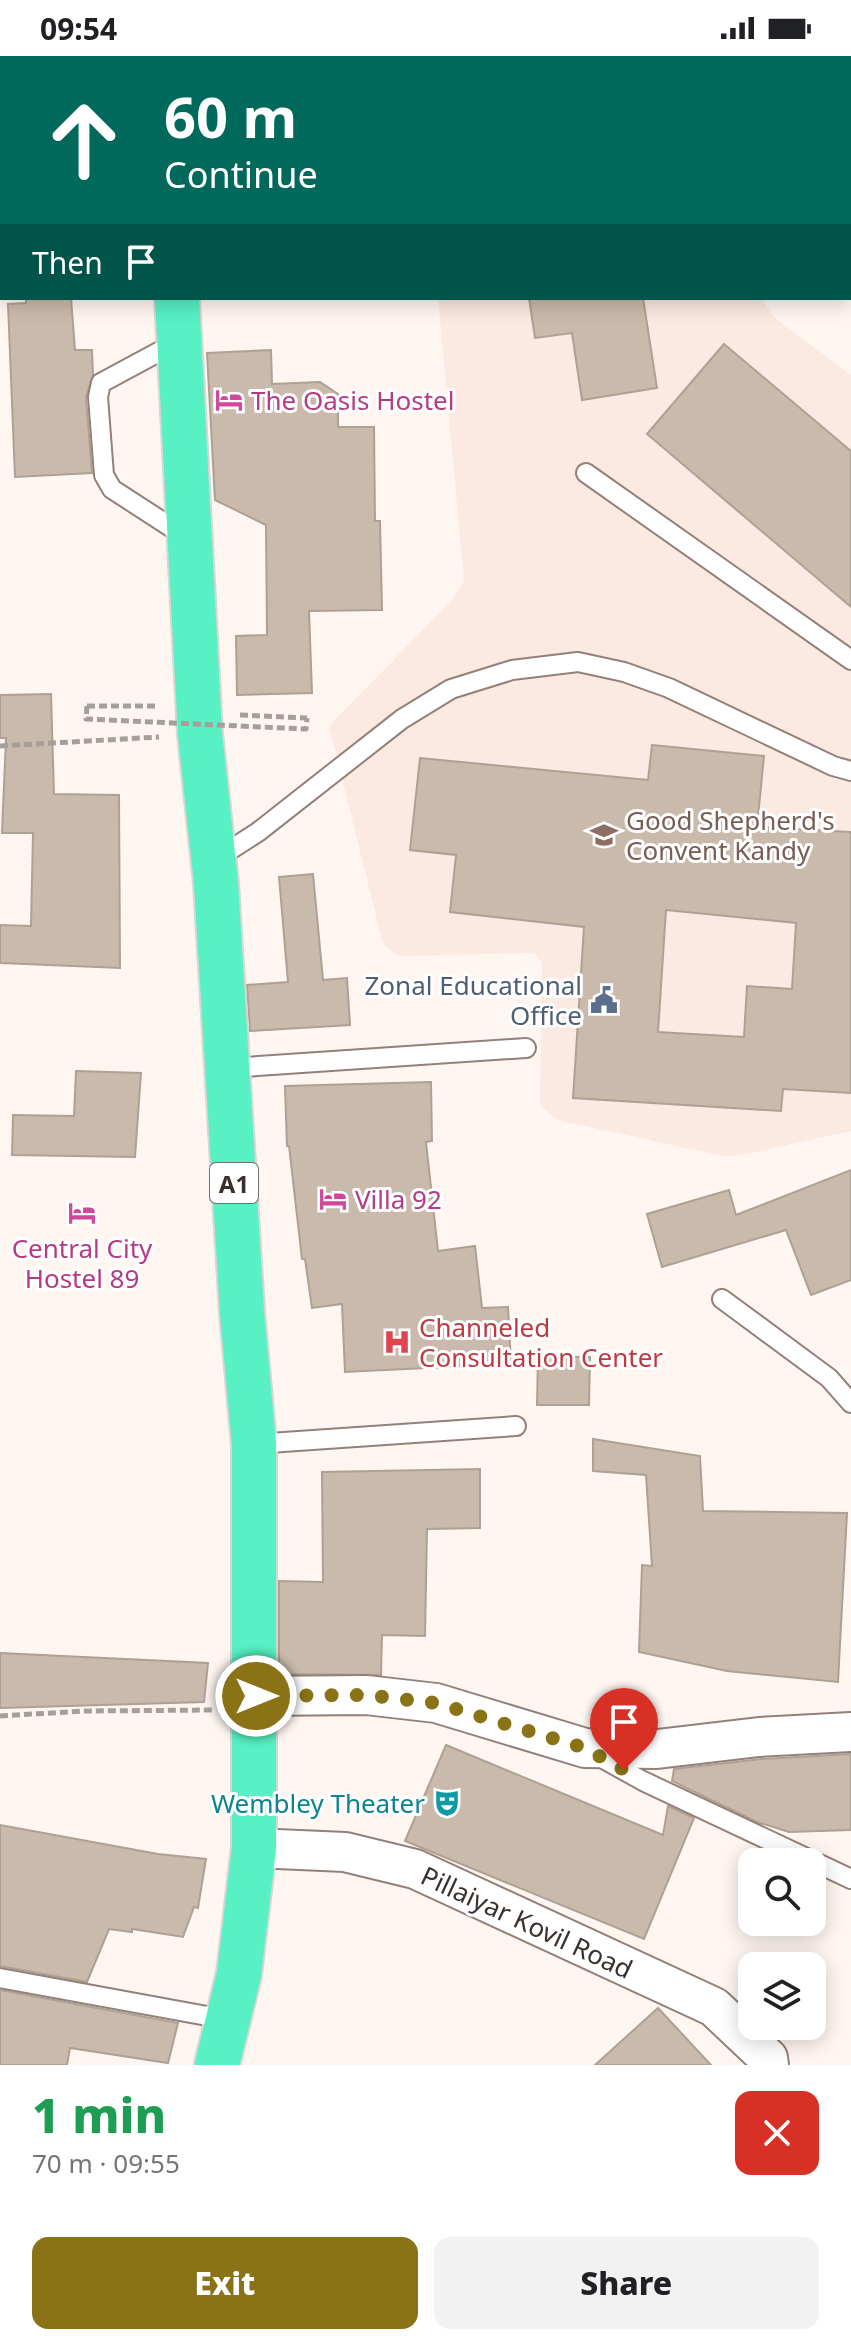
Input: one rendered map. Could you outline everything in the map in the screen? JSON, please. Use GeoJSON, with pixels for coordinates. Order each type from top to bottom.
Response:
{"type":"FeatureCollection","features":[{"type":"Feature","properties":{"kind":"highway","name":"A1"},"geometry":{"type":"LineString","coordinates":[[177,300],[200,734],[214,861],[241,1298],[254,1444],[254,1848],[239,1974],[217,2065]]}},
{"type":"Feature","properties":{"kind":"street"},"geometry":{"type":"LineString","coordinates":[[256,1703],[366,1695],[436,1703],[585,1748],[657,1749],[759,1737],[851,1732]]}},
{"type":"Feature","properties":{"kind":"street","name":"Pillaiyar Kovil Road"},"geometry":{"type":"LineString","coordinates":[[254,1848],[345,1852],[415,1869],[714,2007],[768,2058],[769,2065]]}},
{"type":"Feature","properties":{"kind":"lane"},"geometry":{"type":"LineString","coordinates":[[179,341],[101,383],[98,397],[104,475],[112,489],[191,540]]}},
{"type":"Feature","properties":{"kind":"lane"},"geometry":{"type":"LineString","coordinates":[[586,473],[851,660]]}},
{"type":"Feature","properties":{"kind":"lane"},"geometry":{"type":"LineString","coordinates":[[214,861],[258,832],[402,719],[451,689],[512,670],[578,662],[624,672],[669,688],[833,766],[851,771]]}},
{"type":"Feature","properties":{"kind":"lane"},"geometry":{"type":"LineString","coordinates":[[229,1068],[526,1048]]}},
{"type":"Feature","properties":{"kind":"lane"},"geometry":{"type":"LineString","coordinates":[[722,1299],[829,1378],[851,1403]]}},
{"type":"Feature","properties":{"kind":"lane"},"geometry":{"type":"LineString","coordinates":[[254,1444],[516,1426]]}},
{"type":"Feature","properties":{"kind":"lane"},"geometry":{"type":"LineString","coordinates":[[585,1748],[643,1781],[851,1879]]}},
{"type":"Feature","properties":{"kind":"lane"},"geometry":{"type":"LineString","coordinates":[[0,1978],[229,2020]]}},
{"type":"Feature","properties":{"kind":"path"},"geometry":{"type":"LineString","coordinates":[[136,706],[87,706],[86,719],[306,729],[307,718],[253,716]]}},
{"type":"Feature","properties":{"kind":"path"},"geometry":{"type":"LineString","coordinates":[[0,746],[116,739]]}},
{"type":"Feature","properties":{"kind":"path"},"geometry":{"type":"LineString","coordinates":[[0,1716],[256,1703]]}},
{"type":"Feature","properties":{"kind":"shaded area","name":"Good Shepherd's Convent Kandy"},"geometry":{"type":"Polygon","coordinates":[[[438,300],[764,300],[775,318],[851,375],[851,1131],[746,1154],[723,1156],[557,1120],[540,1105],[542,963],[534,953],[399,956],[383,944],[329,726],[452,600],[464,581],[438,300]]]}},
{"type":"Feature","properties":{"kind":"building"},"geometry":{"type":"Polygon","coordinates":[[[26,300],[71,300],[75,350],[92,350],[93,375],[86,397],[92,473],[15,477],[8,304],[26,303],[26,300]]]}},
{"type":"Feature","properties":{"kind":"building"},"geometry":{"type":"Polygon","coordinates":[[[529,300],[643,300],[657,388],[582,400],[572,333],[535,338],[529,300]]]}},
{"type":"Feature","properties":{"kind":"building"},"geometry":{"type":"Polygon","coordinates":[[[724,344],[851,451],[851,607],[647,434],[724,344]]]}},
{"type":"Feature","properties":{"kind":"building"},"geometry":{"type":"Polygon","coordinates":[[[271,350],[272,384],[320,382],[338,394],[338,427],[374,427],[375,521],[380,521],[382,610],[309,611],[312,693],[237,695],[236,636],[267,635],[266,525],[215,500],[207,353],[271,350]]]}},
{"type":"Feature","properties":{"kind":"building"},"geometry":{"type":"Polygon","coordinates":[[[51,694],[54,794],[119,795],[120,968],[0,963],[0,925],[31,926],[33,833],[2,833],[6,738],[0,738],[0,695],[51,694]]]}},
{"type":"Feature","properties":{"kind":"building"},"geometry":{"type":"Polygon","coordinates":[[[652,745],[764,756],[757,827],[851,832],[851,1093],[783,1089],[781,1111],[573,1098],[584,927],[450,912],[456,855],[410,850],[420,758],[648,780],[652,745]],[[666,910],[658,1032],[744,1037],[747,986],[792,989],[796,923],[666,910]]]}},
{"type":"Feature","properties":{"kind":"building"},"geometry":{"type":"Polygon","coordinates":[[[313,874],[323,980],[347,978],[350,1025],[250,1031],[247,985],[288,982],[279,877],[313,874]]]}},
{"type":"Feature","properties":{"kind":"building"},"geometry":{"type":"Polygon","coordinates":[[[76,1071],[141,1073],[135,1157],[12,1155],[13,1115],[74,1116],[76,1071]]]}},
{"type":"Feature","properties":{"kind":"building"},"geometry":{"type":"Polygon","coordinates":[[[431,1082],[432,1141],[426,1142],[438,1251],[475,1246],[482,1308],[508,1307],[511,1364],[345,1372],[342,1304],[312,1308],[305,1259],[302,1259],[287,1146],[285,1086],[431,1082]]]}},
{"type":"Feature","properties":{"kind":"building"},"geometry":{"type":"Polygon","coordinates":[[[851,1170],[851,1280],[811,1295],[786,1230],[662,1267],[647,1214],[729,1190],[736,1215],[851,1170]]]}},
{"type":"Feature","properties":{"kind":"building"},"geometry":{"type":"Polygon","coordinates":[[[538,1357],[590,1357],[589,1405],[537,1405],[538,1357]]]}},
{"type":"Feature","properties":{"kind":"building"},"geometry":{"type":"Polygon","coordinates":[[[593,1439],[700,1456],[703,1511],[847,1513],[838,1682],[727,1671],[639,1652],[642,1565],[652,1566],[646,1475],[593,1471],[593,1439]]]}},
{"type":"Feature","properties":{"kind":"building"},"geometry":{"type":"Polygon","coordinates":[[[480,1469],[480,1528],[427,1529],[425,1636],[382,1635],[381,1675],[279,1674],[279,1581],[323,1582],[322,1472],[480,1469]]]}},
{"type":"Feature","properties":{"kind":"building"},"geometry":{"type":"Polygon","coordinates":[[[0,1653],[208,1663],[204,1702],[0,1708],[0,1653]]]}},
{"type":"Feature","properties":{"kind":"building"},"geometry":{"type":"Polygon","coordinates":[[[446,1745],[663,1835],[668,1806],[694,1818],[644,1939],[405,1841],[446,1745]]]}},
{"type":"Feature","properties":{"kind":"building"},"geometry":{"type":"Polygon","coordinates":[[[851,1754],[851,1830],[789,1832],[757,1822],[672,1781],[674,1769],[761,1759],[851,1754]]]}},
{"type":"Feature","properties":{"kind":"building"},"geometry":{"type":"Polygon","coordinates":[[[0,1825],[158,1854],[206,1859],[198,1908],[194,1907],[183,1937],[132,1929],[132,1932],[109,1929],[87,1982],[0,1966],[0,1825]]]}},
{"type":"Feature","properties":{"kind":"building"},"geometry":{"type":"Polygon","coordinates":[[[0,1990],[178,2023],[168,2063],[70,2048],[67,2065],[0,2065],[0,1990]]]}},
{"type":"Feature","properties":{"kind":"building"},"geometry":{"type":"Polygon","coordinates":[[[658,2008],[711,2065],[595,2065],[658,2008]]]}},
{"type":"Feature","properties":{"kind":"place","name":"The Oasis Hostel"},"geometry":{"type":"Point","coordinates":[229,400]}},
{"type":"Feature","properties":{"kind":"place","name":"Good Shepherd's Convent Kandy"},"geometry":{"type":"Point","coordinates":[604,835]}},
{"type":"Feature","properties":{"kind":"place","name":"Zonal Educational Office"},"geometry":{"type":"Point","coordinates":[604,1000]}},
{"type":"Feature","properties":{"kind":"place","name":"Villa 92"},"geometry":{"type":"Point","coordinates":[333,1199]}},
{"type":"Feature","properties":{"kind":"place","name":"Central City Hostel 89"},"geometry":{"type":"Point","coordinates":[82,1213]}},
{"type":"Feature","properties":{"kind":"place","name":"Channeled Consultation Center"},"geometry":{"type":"Point","coordinates":[397,1342]}},
{"type":"Feature","properties":{"kind":"place","name":"Wembley Theater"},"geometry":{"type":"Point","coordinates":[447,1803]}},
{"type":"Feature","properties":{"kind":"route"},"geometry":{"type":"LineString","coordinates":[[256,1696],[366,1695],[436,1703],[585,1748],[624,1770]]}}]}
